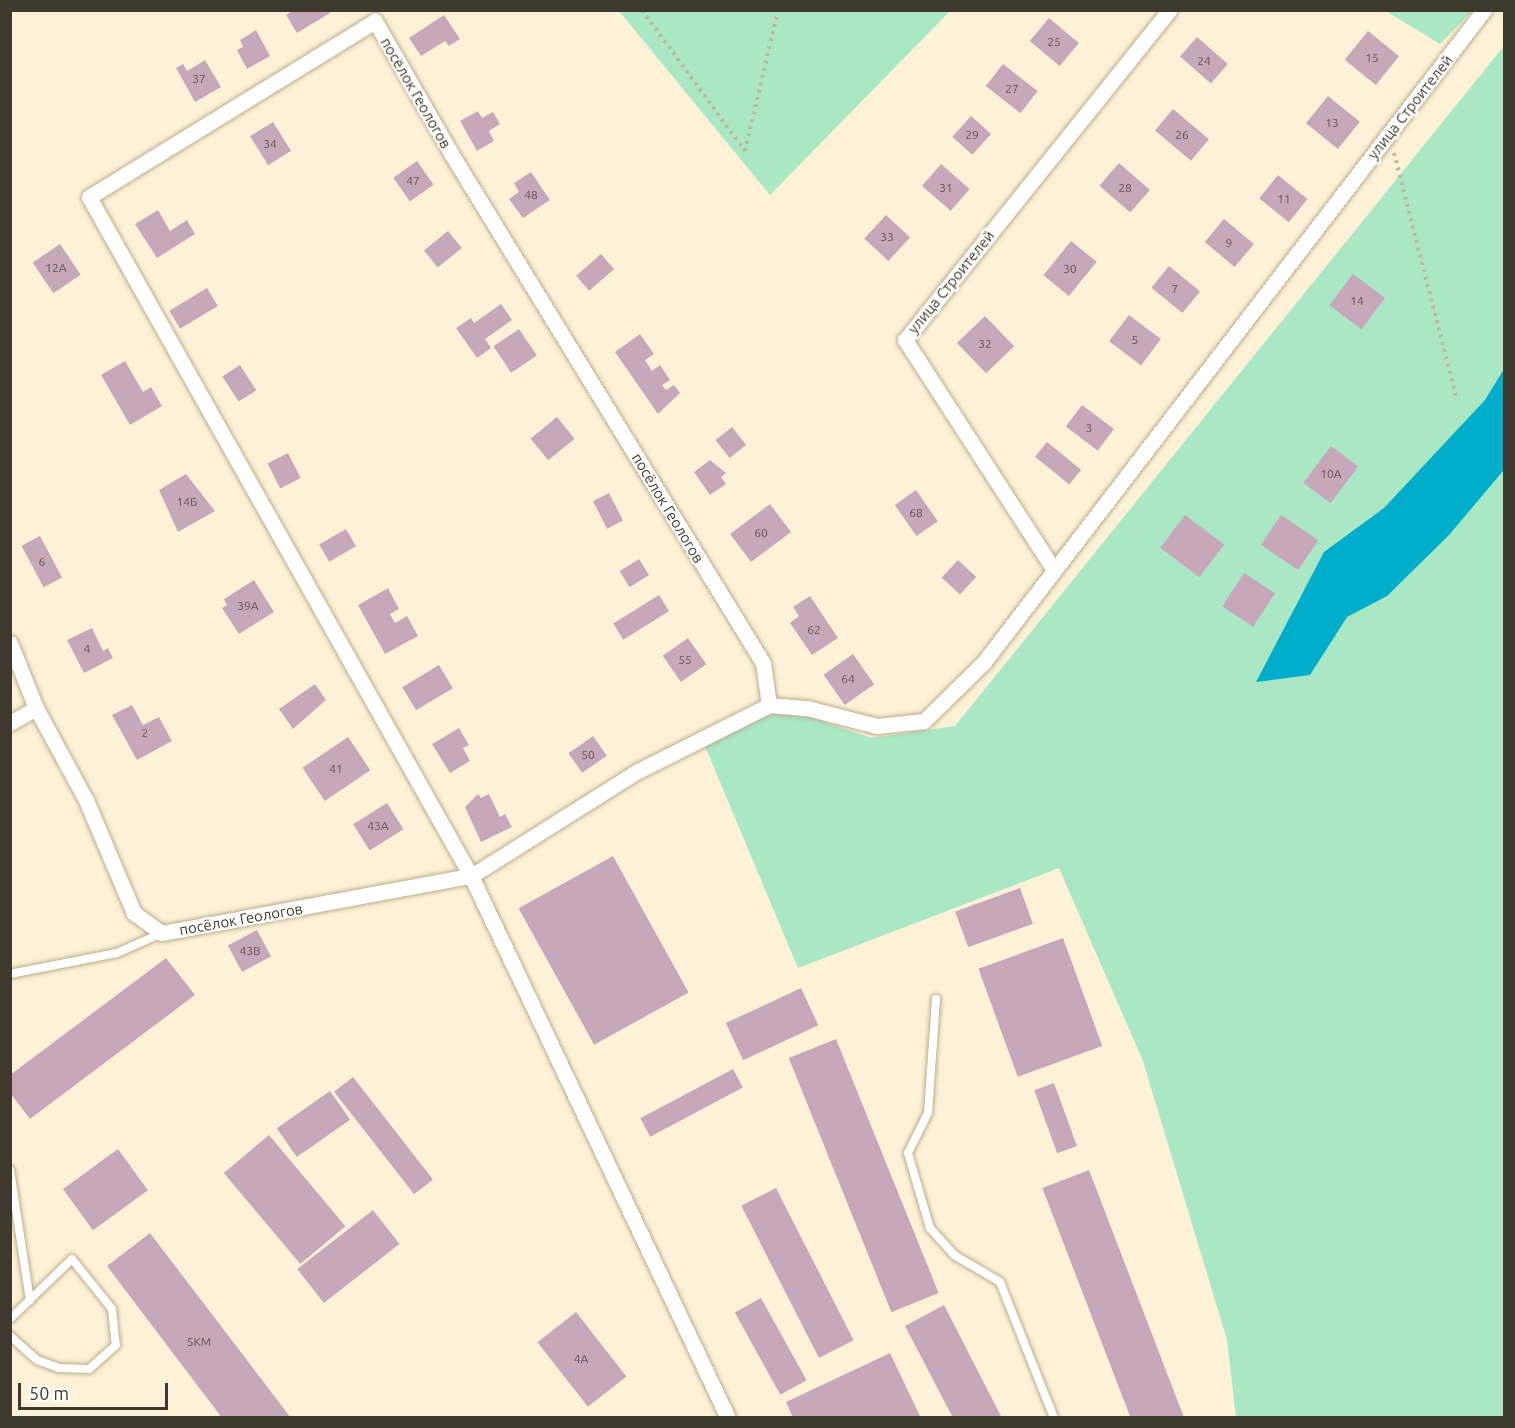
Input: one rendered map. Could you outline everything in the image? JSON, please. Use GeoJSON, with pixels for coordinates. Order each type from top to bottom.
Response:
{"type":"FeatureCollection","features":[{"type":"Feature","properties":{"kind":"street","name":"улица Строителей"},"geometry":{"type":"LineString","coordinates":[[1054,570],[905,340],[1169,10]]}},
{"type":"Feature","properties":{"kind":"street","name":"улица Строителей"},"geometry":{"type":"LineString","coordinates":[[769,705],[807,708],[877,726],[924,721],[984,662],[1484,10]]}},
{"type":"Feature","properties":{"kind":"street","name":"посёлок Геологов"},"geometry":{"type":"LineString","coordinates":[[10,643],[36,708],[86,800],[134,913],[162,933],[471,876],[638,771],[769,705],[763,663],[452,155],[375,21],[89,197],[471,876]]}},
{"type":"Feature","properties":{"kind":"street"},"geometry":{"type":"LineString","coordinates":[[10,723],[36,708]]}},
{"type":"Feature","properties":{"kind":"street"},"geometry":{"type":"LineString","coordinates":[[471,876],[728,1418]]}},
{"type":"Feature","properties":{"kind":"lane"},"geometry":{"type":"LineString","coordinates":[[10,974],[117,953],[162,933]]}},
{"type":"Feature","properties":{"kind":"lane"},"geometry":{"type":"LineString","coordinates":[[936,999],[928,1113],[908,1154],[930,1228],[954,1255],[1000,1282],[1054,1418]]}},
{"type":"Feature","properties":{"kind":"lane"},"geometry":{"type":"LineString","coordinates":[[10,1170],[30,1300]]}},
{"type":"Feature","properties":{"kind":"lane"},"geometry":{"type":"LineString","coordinates":[[10,1319],[72,1259],[112,1309],[116,1345],[89,1369],[59,1368],[38,1360],[10,1336]]}},
{"type":"Feature","properties":{"kind":"path"},"geometry":{"type":"LineString","coordinates":[[642,10],[745,151],[778,10]]}},
{"type":"Feature","properties":{"kind":"path"},"geometry":{"type":"LineString","coordinates":[[1389,133],[1456,397]]}},
{"type":"Feature","properties":{"kind":"green space"},"geometry":{"type":"Polygon","coordinates":[[[619,11],[950,11],[770,195],[619,11]]]}},
{"type":"Feature","properties":{"kind":"green space"},"geometry":{"type":"Polygon","coordinates":[[[1386,11],[1472,11],[1440,44],[1386,11]]]}},
{"type":"Feature","properties":{"kind":"green space"},"geometry":{"type":"Polygon","coordinates":[[[1504,46],[1504,1417],[1236,1417],[1227,1340],[1143,1061],[1059,868],[798,968],[702,739],[787,709],[871,738],[955,726],[1504,46]]]}},
{"type":"Feature","properties":{"kind":"water"},"geometry":{"type":"Polygon","coordinates":[[[1504,369],[1503,471],[1449,535],[1387,596],[1347,617],[1310,675],[1256,682],[1324,552],[1384,508],[1485,400],[1504,369]]]}},
{"type":"Feature","properties":{"kind":"building"},"geometry":{"type":"Polygon","coordinates":[[[293,10],[328,10],[330,13],[297,33],[286,15],[293,10]]]}},
{"type":"Feature","properties":{"kind":"building"},"geometry":{"type":"Polygon","coordinates":[[[444,15],[460,39],[449,46],[445,41],[421,56],[409,38],[444,15]]]}},
{"type":"Feature","properties":{"kind":"building"},"geometry":{"type":"Polygon","coordinates":[[[1049,18],[1079,43],[1060,66],[1030,41],[1049,18]]]}},
{"type":"Feature","properties":{"kind":"building"},"geometry":{"type":"Polygon","coordinates":[[[256,30],[270,56],[247,69],[237,50],[243,47],[240,40],[256,30]]]}},
{"type":"Feature","properties":{"kind":"building"},"geometry":{"type":"Polygon","coordinates":[[[1368,31],[1399,56],[1376,85],[1345,60],[1368,31]]]}},
{"type":"Feature","properties":{"kind":"building"},"geometry":{"type":"Polygon","coordinates":[[[1197,37],[1228,64],[1211,84],[1180,57],[1197,37]]]}},
{"type":"Feature","properties":{"kind":"building"},"geometry":{"type":"Polygon","coordinates":[[[205,60],[221,87],[195,102],[176,68],[183,64],[187,71],[205,60]]]}},
{"type":"Feature","properties":{"kind":"building"},"geometry":{"type":"Polygon","coordinates":[[[1003,64],[1038,91],[1020,113],[986,86],[1003,64]]]}},
{"type":"Feature","properties":{"kind":"building"},"geometry":{"type":"Polygon","coordinates":[[[1328,96],[1360,122],[1338,149],[1306,123],[1328,96]]]}},
{"type":"Feature","properties":{"kind":"building"},"geometry":{"type":"Polygon","coordinates":[[[1173,109],[1209,139],[1191,161],[1155,130],[1173,109]]]}},
{"type":"Feature","properties":{"kind":"building"},"geometry":{"type":"Polygon","coordinates":[[[478,111],[482,118],[493,112],[500,124],[489,131],[494,141],[477,151],[460,121],[478,111]]]}},
{"type":"Feature","properties":{"kind":"building"},"geometry":{"type":"Polygon","coordinates":[[[971,116],[991,134],[972,155],[952,137],[971,116]]]}},
{"type":"Feature","properties":{"kind":"building"},"geometry":{"type":"Polygon","coordinates":[[[273,122],[291,151],[268,165],[250,136],[273,122]]]}},
{"type":"Feature","properties":{"kind":"building"},"geometry":{"type":"Polygon","coordinates":[[[417,161],[434,185],[410,201],[393,178],[417,161]]]}},
{"type":"Feature","properties":{"kind":"building"},"geometry":{"type":"Polygon","coordinates":[[[1119,163],[1150,190],[1130,213],[1099,186],[1119,163]]]}},
{"type":"Feature","properties":{"kind":"building"},"geometry":{"type":"Polygon","coordinates":[[[941,164],[970,189],[951,211],[922,186],[941,164]]]}},
{"type":"Feature","properties":{"kind":"building"},"geometry":{"type":"Polygon","coordinates":[[[531,172],[550,200],[523,218],[509,199],[519,192],[514,183],[531,172]]]}},
{"type":"Feature","properties":{"kind":"building"},"geometry":{"type":"Polygon","coordinates":[[[1278,175],[1308,199],[1289,222],[1259,198],[1278,175]]]}},
{"type":"Feature","properties":{"kind":"building"},"geometry":{"type":"Polygon","coordinates":[[[158,210],[170,231],[187,220],[195,234],[157,258],[135,224],[158,210]]]}},
{"type":"Feature","properties":{"kind":"building"},"geometry":{"type":"Polygon","coordinates":[[[886,215],[910,238],[888,261],[864,238],[886,215]]]}},
{"type":"Feature","properties":{"kind":"building"},"geometry":{"type":"Polygon","coordinates":[[[1224,219],[1254,244],[1235,267],[1205,242],[1224,219]]]}},
{"type":"Feature","properties":{"kind":"building"},"geometry":{"type":"Polygon","coordinates":[[[448,231],[462,248],[438,268],[424,251],[448,231]]]}},
{"type":"Feature","properties":{"kind":"building"},"geometry":{"type":"Polygon","coordinates":[[[1071,241],[1097,262],[1069,296],[1043,275],[1071,241]]]}},
{"type":"Feature","properties":{"kind":"building"},"geometry":{"type":"Polygon","coordinates":[[[60,244],[81,275],[53,293],[33,262],[60,244]]]}},
{"type":"Feature","properties":{"kind":"building"},"geometry":{"type":"Polygon","coordinates":[[[601,254],[614,269],[589,291],[576,276],[601,254]]]}},
{"type":"Feature","properties":{"kind":"building"},"geometry":{"type":"Polygon","coordinates":[[[1169,266],[1200,291],[1182,313],[1151,288],[1169,266]]]}},
{"type":"Feature","properties":{"kind":"building"},"geometry":{"type":"Polygon","coordinates":[[[1353,274],[1385,298],[1361,329],[1330,305],[1353,274]]]}},
{"type":"Feature","properties":{"kind":"building"},"geometry":{"type":"Polygon","coordinates":[[[207,288],[218,306],[180,329],[169,311],[207,288]]]}},
{"type":"Feature","properties":{"kind":"building"},"geometry":{"type":"Polygon","coordinates":[[[501,304],[512,320],[485,339],[491,348],[477,358],[456,328],[471,318],[474,323],[501,304]]]}},
{"type":"Feature","properties":{"kind":"building"},"geometry":{"type":"Polygon","coordinates":[[[1129,315],[1161,339],[1141,365],[1109,341],[1129,315]]]}},
{"type":"Feature","properties":{"kind":"building"},"geometry":{"type":"Polygon","coordinates":[[[985,316],[1014,346],[986,373],[957,343],[985,316]]]}},
{"type":"Feature","properties":{"kind":"building"},"geometry":{"type":"Polygon","coordinates":[[[519,329],[537,356],[511,373],[493,346],[519,329]]]}},
{"type":"Feature","properties":{"kind":"building"},"geometry":{"type":"Polygon","coordinates":[[[640,334],[654,354],[645,360],[652,371],[660,365],[670,380],[662,385],[666,390],[674,385],[680,393],[658,414],[615,352],[640,334]]]}},
{"type":"Feature","properties":{"kind":"building"},"geometry":{"type":"Polygon","coordinates":[[[125,361],[143,392],[151,387],[162,406],[130,425],[101,375],[125,361]]]}},
{"type":"Feature","properties":{"kind":"building"},"geometry":{"type":"Polygon","coordinates":[[[240,365],[256,390],[239,402],[222,376],[240,365]]]}},
{"type":"Feature","properties":{"kind":"building"},"geometry":{"type":"Polygon","coordinates":[[[1082,405],[1114,429],[1098,451],[1066,427],[1082,405]]]}},
{"type":"Feature","properties":{"kind":"building"},"geometry":{"type":"Polygon","coordinates":[[[557,417],[575,439],[548,460],[531,438],[557,417]]]}},
{"type":"Feature","properties":{"kind":"building"},"geometry":{"type":"Polygon","coordinates":[[[732,427],[746,445],[730,458],[715,440],[732,427]]]}},
{"type":"Feature","properties":{"kind":"building"},"geometry":{"type":"Polygon","coordinates":[[[1047,442],[1081,470],[1069,484],[1035,457],[1047,442]]]}},
{"type":"Feature","properties":{"kind":"building"},"geometry":{"type":"Polygon","coordinates":[[[1331,446],[1358,466],[1330,503],[1303,483],[1331,446]]]}},
{"type":"Feature","properties":{"kind":"building"},"geometry":{"type":"Polygon","coordinates":[[[288,453],[301,478],[280,488],[268,463],[288,453]]]}},
{"type":"Feature","properties":{"kind":"building"},"geometry":{"type":"Polygon","coordinates":[[[710,460],[726,473],[721,477],[726,484],[710,495],[694,472],[710,460]]]}},
{"type":"Feature","properties":{"kind":"building"},"geometry":{"type":"Polygon","coordinates":[[[186,474],[215,511],[178,532],[159,490],[186,474]]]}},
{"type":"Feature","properties":{"kind":"building"},"geometry":{"type":"Polygon","coordinates":[[[916,490],[938,521],[916,536],[895,505],[916,490]]]}},
{"type":"Feature","properties":{"kind":"building"},"geometry":{"type":"Polygon","coordinates":[[[609,493],[623,521],[607,529],[593,501],[609,493]]]}},
{"type":"Feature","properties":{"kind":"building"},"geometry":{"type":"Polygon","coordinates":[[[770,504],[791,532],[751,562],[730,534],[770,504]]]}},
{"type":"Feature","properties":{"kind":"building"},"geometry":{"type":"Polygon","coordinates":[[[1185,515],[1224,544],[1199,577],[1160,548],[1185,515]]]}},
{"type":"Feature","properties":{"kind":"building"},"geometry":{"type":"Polygon","coordinates":[[[1281,515],[1318,540],[1298,570],[1261,545],[1281,515]]]}},
{"type":"Feature","properties":{"kind":"building"},"geometry":{"type":"Polygon","coordinates":[[[346,529],[356,546],[329,562],[319,544],[346,529]]]}},
{"type":"Feature","properties":{"kind":"building"},"geometry":{"type":"Polygon","coordinates":[[[40,536],[62,577],[44,587],[21,546],[40,536]]]}},
{"type":"Feature","properties":{"kind":"building"},"geometry":{"type":"Polygon","coordinates":[[[639,559],[649,575],[630,587],[619,571],[639,559]]]}},
{"type":"Feature","properties":{"kind":"building"},"geometry":{"type":"Polygon","coordinates":[[[958,560],[976,577],[960,595],[942,578],[958,560]]]}},
{"type":"Feature","properties":{"kind":"building"},"geometry":{"type":"Polygon","coordinates":[[[1244,573],[1275,593],[1253,627],[1222,607],[1244,573]]]}},
{"type":"Feature","properties":{"kind":"building"},"geometry":{"type":"Polygon","coordinates":[[[254,580],[274,612],[239,634],[222,608],[227,605],[224,599],[254,580]]]}},
{"type":"Feature","properties":{"kind":"building"},"geometry":{"type":"Polygon","coordinates":[[[388,588],[399,609],[390,614],[395,623],[407,616],[418,636],[385,654],[358,605],[388,588]]]}},
{"type":"Feature","properties":{"kind":"building"},"geometry":{"type":"Polygon","coordinates":[[[659,595],[669,611],[623,640],[613,624],[659,595]]]}},
{"type":"Feature","properties":{"kind":"building"},"geometry":{"type":"Polygon","coordinates":[[[810,596],[838,638],[812,655],[790,623],[799,616],[793,607],[810,596]]]}},
{"type":"Feature","properties":{"kind":"building"},"geometry":{"type":"Polygon","coordinates":[[[92,628],[103,651],[108,648],[113,658],[84,673],[67,640],[92,628]]]}},
{"type":"Feature","properties":{"kind":"building"},"geometry":{"type":"Polygon","coordinates":[[[688,638],[706,664],[681,682],[663,656],[688,638]]]}},
{"type":"Feature","properties":{"kind":"building"},"geometry":{"type":"Polygon","coordinates":[[[853,654],[874,684],[845,705],[824,675],[853,654]]]}},
{"type":"Feature","properties":{"kind":"building"},"geometry":{"type":"Polygon","coordinates":[[[439,665],[453,688],[416,710],[402,687],[439,665]]]}},
{"type":"Feature","properties":{"kind":"building"},"geometry":{"type":"Polygon","coordinates":[[[315,684],[326,700],[293,729],[279,709],[315,684]]]}},
{"type":"Feature","properties":{"kind":"building"},"geometry":{"type":"Polygon","coordinates":[[[132,705],[143,725],[159,717],[172,741],[137,760],[112,715],[132,705]]]}},
{"type":"Feature","properties":{"kind":"building"},"geometry":{"type":"Polygon","coordinates":[[[459,728],[469,745],[463,748],[470,761],[450,773],[432,744],[459,728]]]}},
{"type":"Feature","properties":{"kind":"building"},"geometry":{"type":"Polygon","coordinates":[[[593,736],[607,756],[582,773],[568,753],[593,736]]]}},
{"type":"Feature","properties":{"kind":"building"},"geometry":{"type":"Polygon","coordinates":[[[348,737],[370,770],[325,801],[302,768],[348,737]]]}},
{"type":"Feature","properties":{"kind":"building"},"geometry":{"type":"Polygon","coordinates":[[[478,794],[481,798],[489,794],[500,817],[505,814],[512,827],[481,842],[465,807],[478,794]]]}},
{"type":"Feature","properties":{"kind":"building"},"geometry":{"type":"Polygon","coordinates":[[[387,803],[403,829],[370,850],[353,824],[387,803]]]}},
{"type":"Feature","properties":{"kind":"building"},"geometry":{"type":"Polygon","coordinates":[[[613,856],[689,992],[594,1045],[519,908],[613,856]]]}},
{"type":"Feature","properties":{"kind":"building"},"geometry":{"type":"Polygon","coordinates":[[[1020,888],[1033,924],[968,947],[955,912],[1020,888]]]}},
{"type":"Feature","properties":{"kind":"building"},"geometry":{"type":"Polygon","coordinates":[[[257,930],[271,956],[242,972],[228,945],[257,930]]]}},
{"type":"Feature","properties":{"kind":"building"},"geometry":{"type":"Polygon","coordinates":[[[1063,938],[1102,1046],[1018,1077],[978,969],[1063,938]]]}},
{"type":"Feature","properties":{"kind":"building"},"geometry":{"type":"Polygon","coordinates":[[[166,958],[195,995],[30,1119],[10,1093],[10,1075],[166,958]]]}},
{"type":"Feature","properties":{"kind":"building"},"geometry":{"type":"Polygon","coordinates":[[[801,988],[818,1025],[743,1060],[726,1023],[801,988]]]}},
{"type":"Feature","properties":{"kind":"building"},"geometry":{"type":"Polygon","coordinates":[[[836,1039],[939,1293],[891,1312],[789,1058],[836,1039]]]}},
{"type":"Feature","properties":{"kind":"building"},"geometry":{"type":"Polygon","coordinates":[[[733,1069],[743,1088],[650,1137],[640,1118],[733,1069]]]}},
{"type":"Feature","properties":{"kind":"building"},"geometry":{"type":"Polygon","coordinates":[[[353,1077],[433,1179],[414,1194],[334,1092],[353,1077]]]}},
{"type":"Feature","properties":{"kind":"building"},"geometry":{"type":"Polygon","coordinates":[[[1054,1083],[1077,1146],[1057,1153],[1034,1090],[1054,1083]]]}},
{"type":"Feature","properties":{"kind":"building"},"geometry":{"type":"Polygon","coordinates":[[[330,1091],[350,1120],[297,1157],[277,1128],[330,1091]]]}},
{"type":"Feature","properties":{"kind":"building"},"geometry":{"type":"Polygon","coordinates":[[[269,1135],[345,1226],[300,1264],[224,1173],[269,1135]]]}},
{"type":"Feature","properties":{"kind":"building"},"geometry":{"type":"Polygon","coordinates":[[[118,1149],[148,1190],[93,1230],[63,1189],[118,1149]]]}},
{"type":"Feature","properties":{"kind":"building"},"geometry":{"type":"Polygon","coordinates":[[[1089,1170],[1184,1418],[1131,1418],[1042,1188],[1089,1170]]]}},
{"type":"Feature","properties":{"kind":"building"},"geometry":{"type":"Polygon","coordinates":[[[776,1188],[854,1340],[819,1358],[741,1206],[776,1188]]]}},
{"type":"Feature","properties":{"kind":"building"},"geometry":{"type":"Polygon","coordinates":[[[373,1210],[399,1244],[324,1303],[297,1269],[373,1210]]]}},
{"type":"Feature","properties":{"kind":"building"},"geometry":{"type":"Polygon","coordinates":[[[150,1233],[291,1418],[222,1418],[107,1266],[150,1233]]]}},
{"type":"Feature","properties":{"kind":"building"},"geometry":{"type":"Polygon","coordinates":[[[761,1298],[807,1380],[780,1395],[735,1313],[761,1298]]]}},
{"type":"Feature","properties":{"kind":"building"},"geometry":{"type":"Polygon","coordinates":[[[944,1305],[1002,1418],[953,1418],[905,1326],[944,1305]]]}},
{"type":"Feature","properties":{"kind":"building"},"geometry":{"type":"Polygon","coordinates":[[[576,1312],[626,1377],[588,1407],[537,1342],[576,1312]]]}},
{"type":"Feature","properties":{"kind":"building"},"geometry":{"type":"Polygon","coordinates":[[[890,1353],[921,1418],[793,1418],[786,1402],[890,1353]]]}}]}
